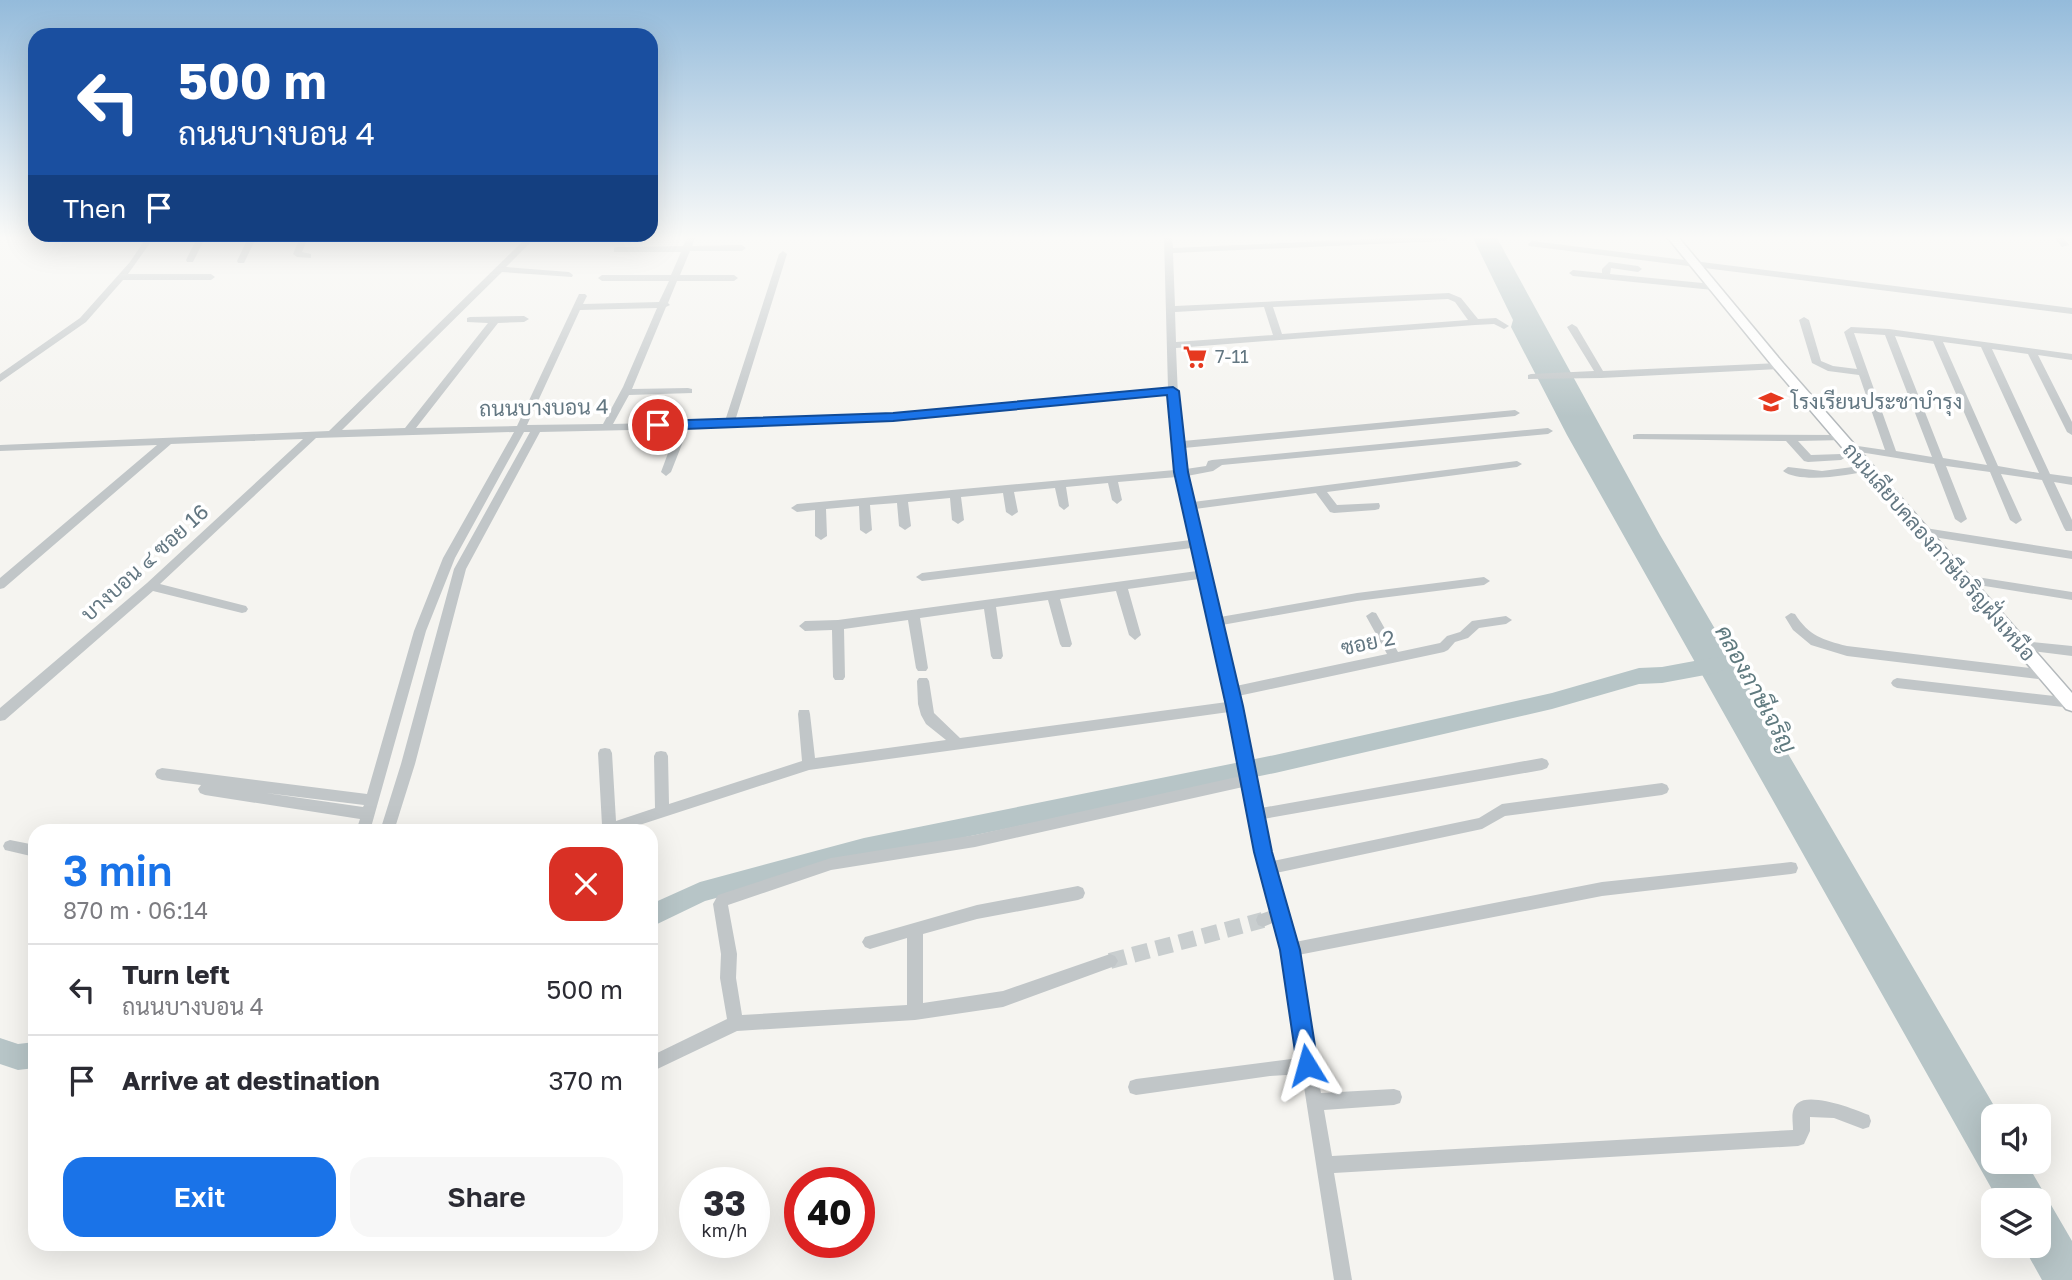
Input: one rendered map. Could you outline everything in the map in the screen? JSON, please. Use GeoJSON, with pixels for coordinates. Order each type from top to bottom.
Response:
{"type":"FeatureCollection","features":[{"type":"Feature","properties":{"kind":"main road","name":"ถนนเลียบคลองภาษีเจริญฝั่งเหนือ"},"geometry":{"type":"LineString","coordinates":[[1722,298],[1844,448],[1868,468],[2072,704]]}},
{"type":"Feature","properties":{"kind":"street"},"geometry":{"type":"LineString","coordinates":[[0,379],[79,323],[102,298]]}},
{"type":"Feature","properties":{"kind":"street"},"geometry":{"type":"LineString","coordinates":[[332,434],[469,298]]}},
{"type":"Feature","properties":{"kind":"street"},"geometry":{"type":"LineString","coordinates":[[365,824],[420,631],[449,558],[521,428],[581,298]]}},
{"type":"Feature","properties":{"kind":"street"},"geometry":{"type":"LineString","coordinates":[[607,426],[668,298]]}},
{"type":"Feature","properties":{"kind":"street"},"geometry":{"type":"LineString","coordinates":[[729,424],[769,298]]}},
{"type":"Feature","properties":{"kind":"street"},"geometry":{"type":"LineString","coordinates":[[1170,298],[1173,391],[1180,469],[1216,622],[1255,815],[1290,950],[1343,1280]]}},
{"type":"Feature","properties":{"kind":"street"},"geometry":{"type":"LineString","coordinates":[[1171,309],[1421,298]]}},
{"type":"Feature","properties":{"kind":"street"},"geometry":{"type":"LineString","coordinates":[[1454,298],[1475,322]]}},
{"type":"Feature","properties":{"kind":"street"},"geometry":{"type":"LineString","coordinates":[[1965,298],[2072,311]]}},
{"type":"Feature","properties":{"kind":"street"},"geometry":{"type":"LineString","coordinates":[[577,307],[665,305]]}},
{"type":"Feature","properties":{"kind":"street"},"geometry":{"type":"LineString","coordinates":[[1268,306],[1278,337]]}},
{"type":"Feature","properties":{"kind":"street"},"geometry":{"type":"LineString","coordinates":[[470,320],[524,319]]}},
{"type":"Feature","properties":{"kind":"street"},"geometry":{"type":"LineString","coordinates":[[408,431],[495,320]]}},
{"type":"Feature","properties":{"kind":"street"},"geometry":{"type":"LineString","coordinates":[[1804,320],[1812,356],[1817,363],[1831,369],[1862,373]]}},
{"type":"Feature","properties":{"kind":"street"},"geometry":{"type":"LineString","coordinates":[[1172,345],[1475,322],[1496,321],[1504,326]]}},
{"type":"Feature","properties":{"kind":"street"},"geometry":{"type":"LineString","coordinates":[[1572,327],[1601,374]]}},
{"type":"Feature","properties":{"kind":"street"},"geometry":{"type":"LineString","coordinates":[[1891,453],[1849,332],[1858,329],[1889,332],[2072,357]]}},
{"type":"Feature","properties":{"kind":"street"},"geometry":{"type":"LineString","coordinates":[[1889,332],[1961,519]]}},
{"type":"Feature","properties":{"kind":"street"},"geometry":{"type":"LineString","coordinates":[[1937,339],[2016,520]]}},
{"type":"Feature","properties":{"kind":"street"},"geometry":{"type":"LineString","coordinates":[[1984,345],[2070,528]]}},
{"type":"Feature","properties":{"kind":"street"},"geometry":{"type":"LineString","coordinates":[[2032,352],[2072,432]]}},
{"type":"Feature","properties":{"kind":"street"},"geometry":{"type":"LineString","coordinates":[[1534,377],[1779,366]]}},
{"type":"Feature","properties":{"kind":"street"},"geometry":{"type":"LineString","coordinates":[[625,392],[688,391]]}},
{"type":"Feature","properties":{"kind":"street","name":"ถนนบางบอน 4"},"geometry":{"type":"LineString","coordinates":[[0,448],[408,431],[729,424],[893,417],[1173,391]]}},
{"type":"Feature","properties":{"kind":"street"},"geometry":{"type":"LineString","coordinates":[[1178,445],[1515,413]]}},
{"type":"Feature","properties":{"kind":"street"},"geometry":{"type":"LineString","coordinates":[[666,472],[684,425]]}},
{"type":"Feature","properties":{"kind":"street"},"geometry":{"type":"LineString","coordinates":[[389,824],[408,765],[460,569],[537,428]]}},
{"type":"Feature","properties":{"kind":"street"},"geometry":{"type":"LineString","coordinates":[[797,508],[1180,469],[1209,469],[1218,464],[1548,431]]}},
{"type":"Feature","properties":{"kind":"street","name":"บางบอน ๔ ซอย 16"},"geometry":{"type":"LineString","coordinates":[[0,716],[152,586],[313,435]]}},
{"type":"Feature","properties":{"kind":"street"},"geometry":{"type":"LineString","coordinates":[[1637,438],[1825,438],[1844,448],[1852,471]]}},
{"type":"Feature","properties":{"kind":"street"},"geometry":{"type":"LineString","coordinates":[[1789,438],[1822,475]]}},
{"type":"Feature","properties":{"kind":"street"},"geometry":{"type":"LineString","coordinates":[[1825,438],[1844,448]]}},
{"type":"Feature","properties":{"kind":"street"},"geometry":{"type":"LineString","coordinates":[[0,584],[169,440]]}},
{"type":"Feature","properties":{"kind":"street"},"geometry":{"type":"LineString","coordinates":[[1808,458],[1844,448],[2072,481]]}},
{"type":"Feature","properties":{"kind":"street"},"geometry":{"type":"LineString","coordinates":[[1190,506],[1517,464]]}},
{"type":"Feature","properties":{"kind":"street"},"geometry":{"type":"LineString","coordinates":[[1788,471],[1822,475],[1868,468]]}},
{"type":"Feature","properties":{"kind":"street"},"geometry":{"type":"LineString","coordinates":[[1112,478],[1117,500]]}},
{"type":"Feature","properties":{"kind":"street"},"geometry":{"type":"LineString","coordinates":[[1060,483],[1065,506]]}},
{"type":"Feature","properties":{"kind":"street"},"geometry":{"type":"LineString","coordinates":[[1008,488],[1012,512]]}},
{"type":"Feature","properties":{"kind":"street"},"geometry":{"type":"LineString","coordinates":[[1319,490],[1334,509],[1375,506]]}},
{"type":"Feature","properties":{"kind":"street"},"geometry":{"type":"LineString","coordinates":[[955,493],[958,520]]}},
{"type":"Feature","properties":{"kind":"street"},"geometry":{"type":"LineString","coordinates":[[902,498],[905,526]]}},
{"type":"Feature","properties":{"kind":"street"},"geometry":{"type":"LineString","coordinates":[[864,502],[866,530]]}},
{"type":"Feature","properties":{"kind":"street"},"geometry":{"type":"LineString","coordinates":[[820,507],[821,536]]}},
{"type":"Feature","properties":{"kind":"street"},"geometry":{"type":"LineString","coordinates":[[1925,532],[2072,555]]}},
{"type":"Feature","properties":{"kind":"street"},"geometry":{"type":"LineString","coordinates":[[922,577],[1198,543]]}},
{"type":"Feature","properties":{"kind":"street"},"geometry":{"type":"LineString","coordinates":[[805,626],[838,625],[1205,574]]}},
{"type":"Feature","properties":{"kind":"street"},"geometry":{"type":"LineString","coordinates":[[1964,579],[2072,596]]}},
{"type":"Feature","properties":{"kind":"street"},"geometry":{"type":"LineString","coordinates":[[1216,622],[1357,597],[1484,581]]}},
{"type":"Feature","properties":{"kind":"street"},"geometry":{"type":"LineString","coordinates":[[152,586],[242,609]]}},
{"type":"Feature","properties":{"kind":"street"},"geometry":{"type":"LineString","coordinates":[[1121,586],[1135,635]]}},
{"type":"Feature","properties":{"kind":"street"},"geometry":{"type":"LineString","coordinates":[[1053,596],[1066,644]]}},
{"type":"Feature","properties":{"kind":"street"},"geometry":{"type":"LineString","coordinates":[[989,604],[997,656]]}},
{"type":"Feature","properties":{"kind":"street"},"geometry":{"type":"LineString","coordinates":[[913,614],[923,675],[923,703],[928,717],[950,733],[956,744]]}},
{"type":"Feature","properties":{"kind":"street"},"geometry":{"type":"LineString","coordinates":[[1372,616],[1395,657]]}},
{"type":"Feature","properties":{"kind":"street"},"geometry":{"type":"LineString","coordinates":[[1791,617],[1797,628],[1815,642],[1847,651],[2046,675]]}},
{"type":"Feature","properties":{"kind":"street","name":"ซอย 2"},"geometry":{"type":"LineString","coordinates":[[1231,692],[1444,647],[1451,639],[1464,635],[1476,624],[1506,620]]}},
{"type":"Feature","properties":{"kind":"street"},"geometry":{"type":"LineString","coordinates":[[838,625],[839,677]]}},
{"type":"Feature","properties":{"kind":"street"},"geometry":{"type":"LineString","coordinates":[[2021,646],[2072,651]]}},
{"type":"Feature","properties":{"kind":"street"},"geometry":{"type":"LineString","coordinates":[[1897,683],[2072,704]]}},
{"type":"Feature","properties":{"kind":"street"},"geometry":{"type":"LineString","coordinates":[[625,824],[809,764],[1234,706]]}},
{"type":"Feature","properties":{"kind":"street"},"geometry":{"type":"LineString","coordinates":[[804,714],[809,764]]}},
{"type":"Feature","properties":{"kind":"street"},"geometry":{"type":"LineString","coordinates":[[605,753],[609,824]]}},
{"type":"Feature","properties":{"kind":"street"},"geometry":{"type":"LineString","coordinates":[[661,756],[662,811]]}},
{"type":"Feature","properties":{"kind":"street"},"geometry":{"type":"LineString","coordinates":[[1255,815],[1542,764]]}},
{"type":"Feature","properties":{"kind":"street"},"geometry":{"type":"LineString","coordinates":[[162,774],[372,800]]}},
{"type":"Feature","properties":{"kind":"street"},"geometry":{"type":"LineString","coordinates":[[736,1023],[728,978],[729,954],[720,906],[723,900],[831,864],[975,841],[1248,774]]}},
{"type":"Feature","properties":{"kind":"street"},"geometry":{"type":"LineString","coordinates":[[205,789],[367,814]]}},
{"type":"Feature","properties":{"kind":"street"},"geometry":{"type":"LineString","coordinates":[[1268,868],[1482,823],[1502,810],[1662,789]]}},
{"type":"Feature","properties":{"kind":"street"},"geometry":{"type":"LineString","coordinates":[[10,846],[28,850]]}},
{"type":"Feature","properties":{"kind":"street"},"geometry":{"type":"LineString","coordinates":[[1290,950],[1602,889],[1791,868]]}},
{"type":"Feature","properties":{"kind":"street"},"geometry":{"type":"LineString","coordinates":[[870,942],[977,912],[1078,893]]}},
{"type":"Feature","properties":{"kind":"street"},"geometry":{"type":"LineString","coordinates":[[1263,920],[1281,913]]}},
{"type":"Feature","properties":{"kind":"street"},"geometry":{"type":"LineString","coordinates":[[915,930],[915,1012]]}},
{"type":"Feature","properties":{"kind":"street"},"geometry":{"type":"LineString","coordinates":[[658,1061],[736,1023],[915,1012],[1003,999],[1110,961]]}},
{"type":"Feature","properties":{"kind":"street"},"geometry":{"type":"LineString","coordinates":[[1136,1087],[1307,1065]]}},
{"type":"Feature","properties":{"kind":"street"},"geometry":{"type":"LineString","coordinates":[[1314,1102],[1394,1097]]}},
{"type":"Feature","properties":{"kind":"street"},"geometry":{"type":"LineString","coordinates":[[1325,1165],[1798,1138],[1802,1131],[1801,1112],[1804,1108],[1834,1110],[1863,1121]]}},
{"type":"Feature","properties":{"kind":"shaded area"},"geometry":{"type":"Polygon","coordinates":[[[1502,298],[1530,298],[1660,535],[1993,1104],[1981,1104],[1981,1170],[1567,435],[1511,327],[1513,320],[1502,298]]]}},
{"type":"Feature","properties":{"kind":"shaded area"},"geometry":{"type":"Polygon","coordinates":[[[1983,1174],[2033,1174],[2041,1188],[1991,1188],[1983,1174]]]}},
{"type":"Feature","properties":{"kind":"shaded area"},"geometry":{"type":"Polygon","coordinates":[[[2051,1205],[2072,1241],[2072,1280],[2042,1280],[2030,1258],[2051,1258],[2051,1205]]]}},
{"type":"Feature","properties":{"kind":"waterway","name":"คลองภาษีเจริญ"},"geometry":{"type":"LineString","coordinates":[[658,913],[700,892],[864,848],[1275,764],[1552,701],[1639,676],[1662,675],[1716,665]]}},
{"type":"Feature","properties":{"kind":"waterway"},"geometry":{"type":"LineString","coordinates":[[0,1051],[18,1057],[28,1056]]}},
{"type":"Feature","properties":{"kind":"tunnel"},"geometry":{"type":"LineString","coordinates":[[1110,961],[1263,920]]}},
{"type":"Feature","properties":{"kind":"place","name":"7-11"},"geometry":{"type":"Point","coordinates":[1195,357]}},
{"type":"Feature","properties":{"kind":"place","name":"โรงเรียนประชาบำรุง"},"geometry":{"type":"Point","coordinates":[1771,402]}},
{"type":"Feature","properties":{"kind":"route"},"geometry":{"type":"LineString","coordinates":[[658,425],[893,417],[1173,391],[1181,472],[1216,622],[1263,852],[1290,950],[1307,1065]]}}]}
